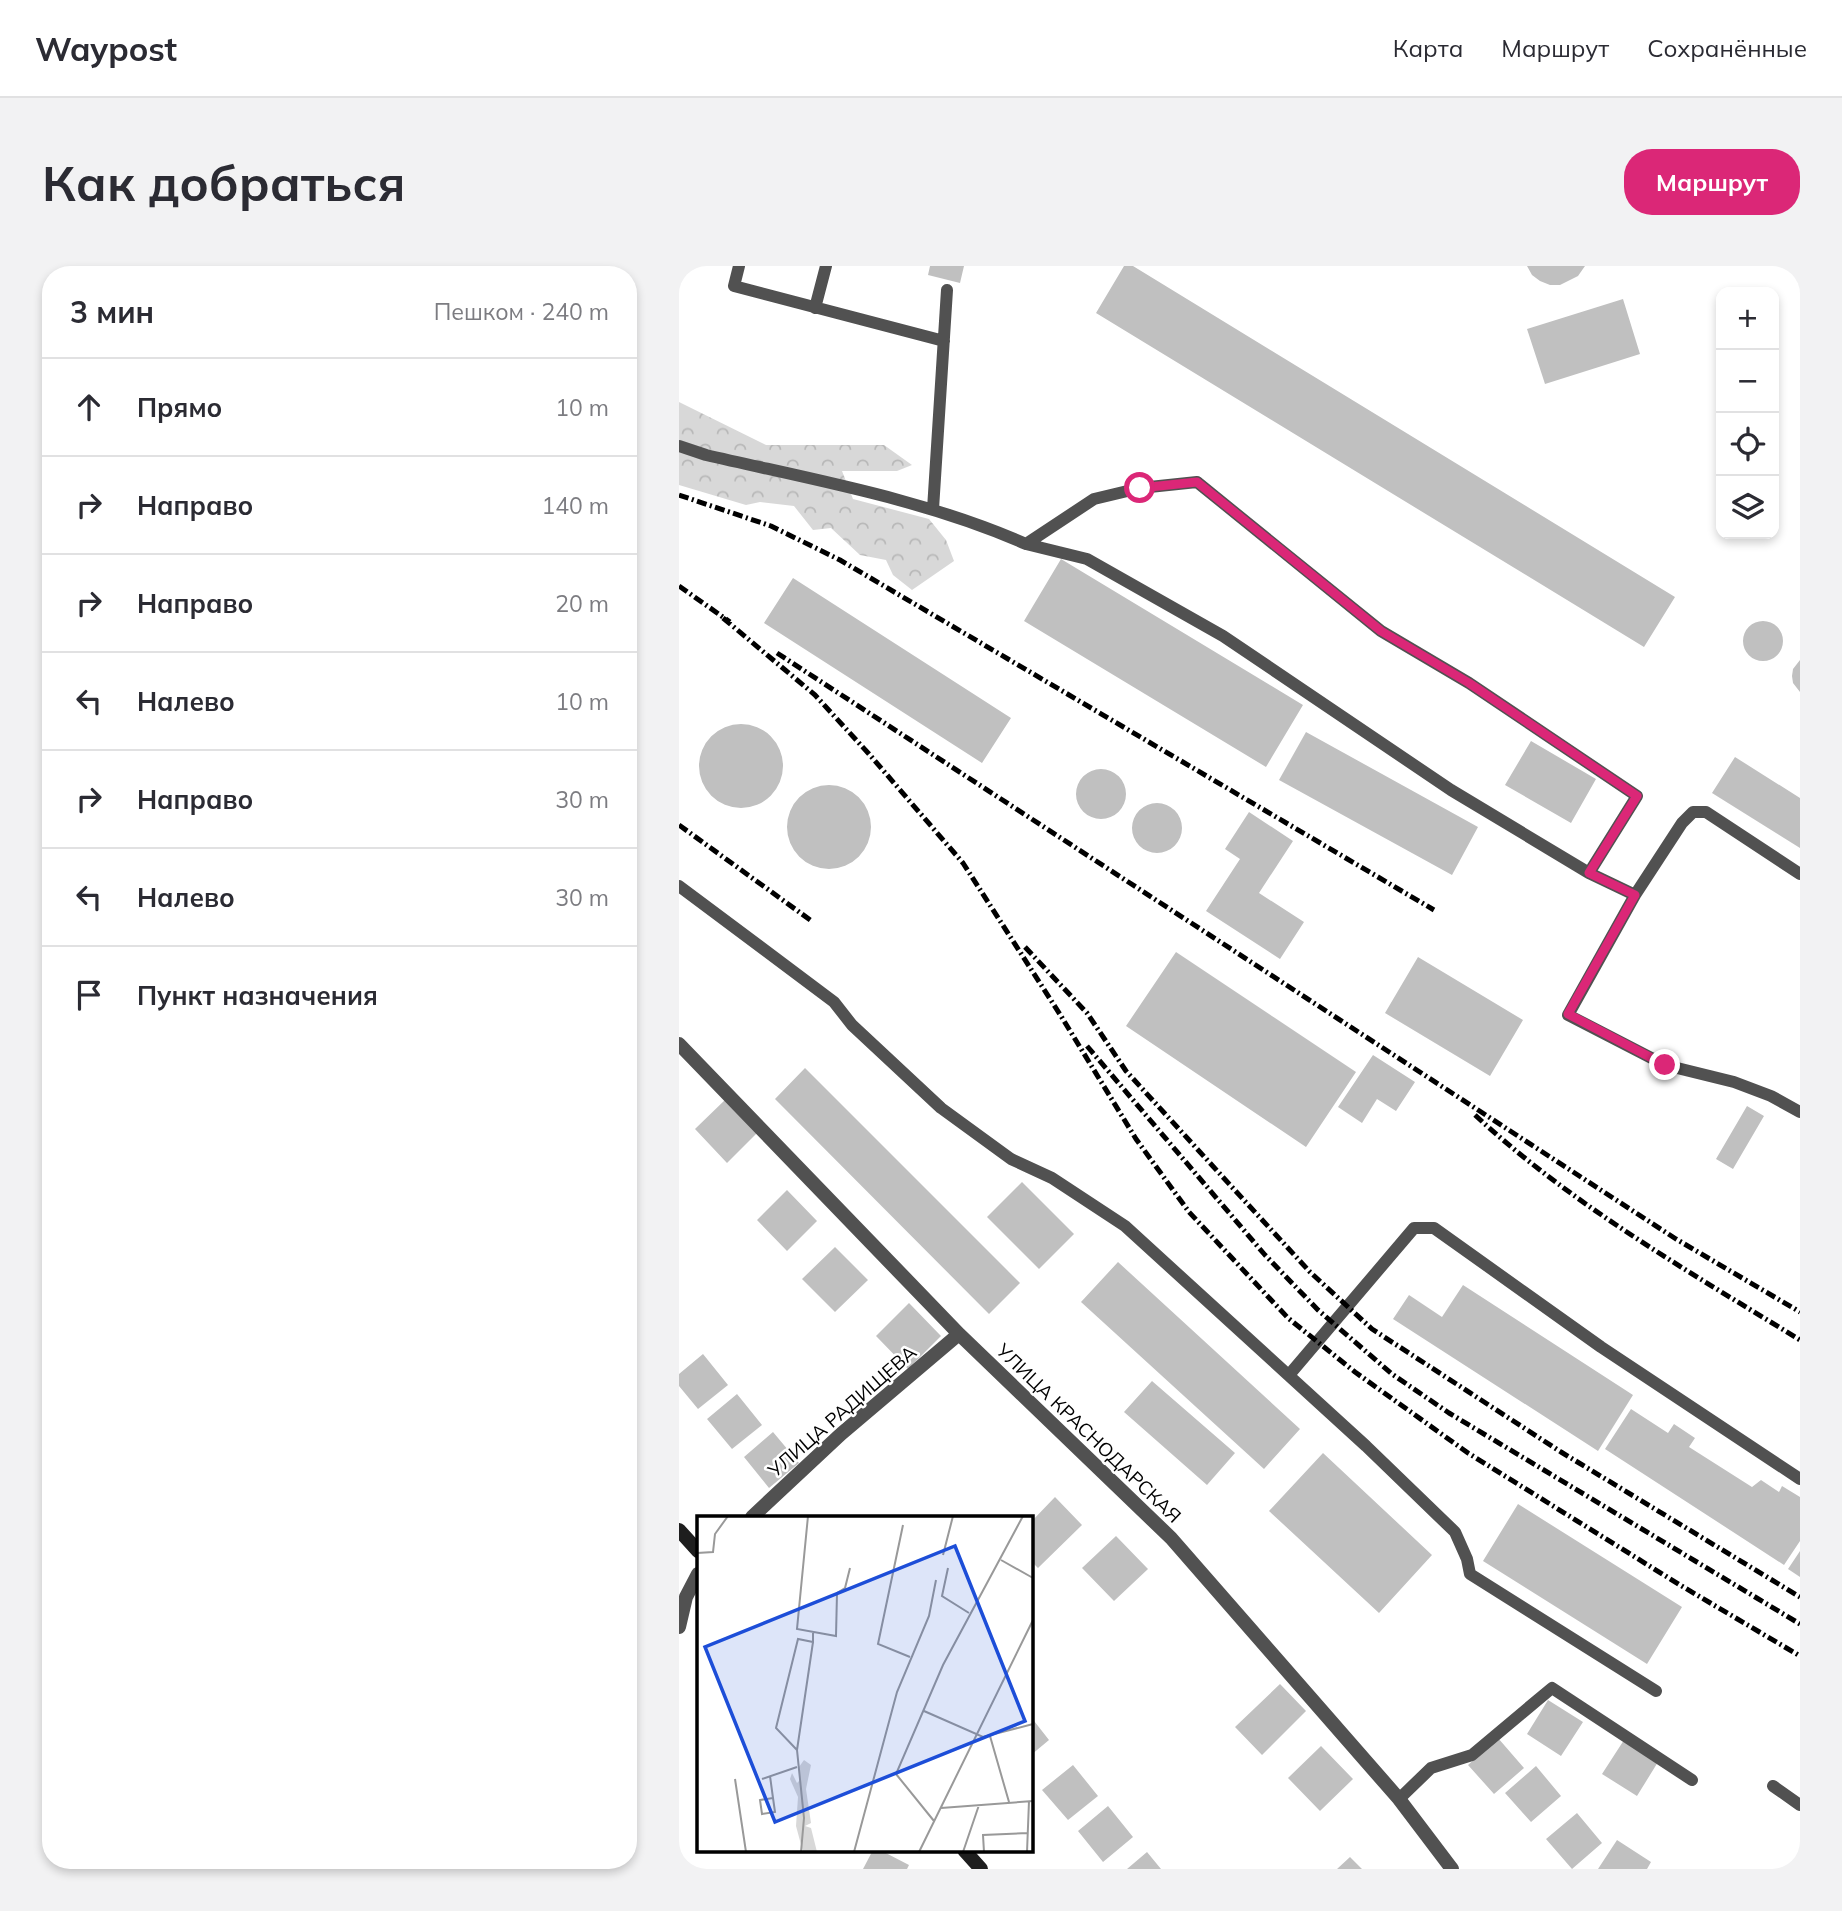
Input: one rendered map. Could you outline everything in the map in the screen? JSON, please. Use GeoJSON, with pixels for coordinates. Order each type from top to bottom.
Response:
{"type":"FeatureCollection","features":[{"type":"Feature","properties":{"kind":"main road"},"geometry":{"type":"LineString","coordinates":[[679,1530],[697,1550]]}},
{"type":"Feature","properties":{"kind":"main road"},"geometry":{"type":"LineString","coordinates":[[966,1852],[981,1869]]}},
{"type":"Feature","properties":{"kind":"street","name":"УЛИЦА КРАСНОДАРСКАЯ"},"geometry":{"type":"LineString","coordinates":[[679,1044],[959,1334],[1171,1538],[1399,1800],[1451,1869]]}},
{"type":"Feature","properties":{"kind":"street","name":"УЛИЦА РАДИЩЕВА"},"geometry":{"type":"LineString","coordinates":[[753,1516],[841,1434],[959,1334]]}},
{"type":"Feature","properties":{"kind":"street"},"geometry":{"type":"LineString","coordinates":[[679,1627],[685,1597],[697,1576]]}},
{"type":"Feature","properties":{"kind":"lane"},"geometry":{"type":"LineString","coordinates":[[739,266],[734,286],[944,341]]}},
{"type":"Feature","properties":{"kind":"lane"},"geometry":{"type":"LineString","coordinates":[[815,308],[826,266]]}},
{"type":"Feature","properties":{"kind":"lane"},"geometry":{"type":"LineString","coordinates":[[933,509],[947,290]]}},
{"type":"Feature","properties":{"kind":"lane"},"geometry":{"type":"LineString","coordinates":[[679,446],[706,455],[933,509],[982,524],[1026,544],[1087,559],[1223,636],[1451,790],[1589,873],[1635,895]]}},
{"type":"Feature","properties":{"kind":"lane"},"geometry":{"type":"LineString","coordinates":[[1026,544],[1094,499],[1140,488],[1197,482],[1381,631],[1469,683],[1637,796],[1589,873]]}},
{"type":"Feature","properties":{"kind":"lane"},"geometry":{"type":"LineString","coordinates":[[1800,874],[1706,812],[1693,812],[1682,823],[1635,895],[1568,1014],[1665,1065],[1734,1082],[1771,1096],[1800,1112]]}},
{"type":"Feature","properties":{"kind":"lane"},"geometry":{"type":"LineString","coordinates":[[679,886],[834,1002],[852,1026],[941,1108],[1011,1159],[1052,1178],[1125,1226],[1289,1375],[1455,1532],[1467,1559],[1470,1574],[1655,1691]]}},
{"type":"Feature","properties":{"kind":"lane"},"geometry":{"type":"LineString","coordinates":[[1289,1375],[1414,1228],[1434,1228],[1601,1347],[1800,1479]]}},
{"type":"Feature","properties":{"kind":"lane"},"geometry":{"type":"LineString","coordinates":[[1399,1800],[1431,1768],[1472,1755],[1552,1688],[1692,1780]]}},
{"type":"Feature","properties":{"kind":"lane"},"geometry":{"type":"LineString","coordinates":[[1773,1786],[1800,1805]]}},
{"type":"Feature","properties":{"kind":"green space"},"geometry":{"type":"Polygon","coordinates":[[[679,402],[766,445],[884,445],[912,465],[897,471],[842,471],[853,499],[929,519],[946,540],[954,561],[912,590],[893,575],[886,560],[860,555],[831,528],[813,530],[794,506],[760,502],[746,505],[679,485],[679,402]]]}},
{"type":"Feature","properties":{"kind":"building"},"geometry":{"type":"Polygon","coordinates":[[[930,266],[964,266],[960,283],[928,275],[930,266]]]}},
{"type":"Feature","properties":{"kind":"building"},"geometry":{"type":"Polygon","coordinates":[[[1124,266],[1133,266],[1675,597],[1644,647],[1096,313],[1124,266]]]}},
{"type":"Feature","properties":{"kind":"building"},"geometry":{"type":"Polygon","coordinates":[[[1527,266],[1585,266],[1578,276],[1560,285],[1550,285],[1532,275],[1527,266]]]}},
{"type":"Feature","properties":{"kind":"building"},"geometry":{"type":"Polygon","coordinates":[[[1623,299],[1640,354],[1545,384],[1527,329],[1623,299]]]}},
{"type":"Feature","properties":{"kind":"building"},"geometry":{"type":"Polygon","coordinates":[[[1061,559],[1303,705],[1266,767],[1024,621],[1061,559]]]}},
{"type":"Feature","properties":{"kind":"building"},"geometry":{"type":"Polygon","coordinates":[[[793,578],[1011,718],[982,763],[764,623],[793,578]]]}},
{"type":"Feature","properties":{"kind":"building"},"geometry":{"type":"Polygon","coordinates":[[[1763,621],[1771,622],[1777,627],[1782,633],[1782,649],[1777,655],[1771,660],[1763,661],[1755,660],[1749,655],[1744,649],[1743,641],[1744,633],[1749,627],[1755,622],[1763,621]]]}},
{"type":"Feature","properties":{"kind":"building"},"geometry":{"type":"Polygon","coordinates":[[[1800,660],[1800,692],[1793,683],[1792,676],[1793,669],[1800,660]]]}},
{"type":"Feature","properties":{"kind":"building"},"geometry":{"type":"Polygon","coordinates":[[[741,724],[757,727],[771,736],[780,750],[783,766],[780,782],[771,796],[757,805],[741,808],[725,805],[711,796],[702,782],[699,766],[702,750],[711,736],[725,727],[741,724]]]}},
{"type":"Feature","properties":{"kind":"building"},"geometry":{"type":"Polygon","coordinates":[[[1306,732],[1478,827],[1452,875],[1279,780],[1306,732]]]}},
{"type":"Feature","properties":{"kind":"building"},"geometry":{"type":"Polygon","coordinates":[[[1531,741],[1596,779],[1571,823],[1505,785],[1531,741]]]}},
{"type":"Feature","properties":{"kind":"building"},"geometry":{"type":"Polygon","coordinates":[[[1735,757],[1800,798],[1800,848],[1712,793],[1735,757]]]}},
{"type":"Feature","properties":{"kind":"building"},"geometry":{"type":"Polygon","coordinates":[[[1101,769],[1118,777],[1126,794],[1118,811],[1101,819],[1084,811],[1076,794],[1084,777],[1101,769]]]}},
{"type":"Feature","properties":{"kind":"building"},"geometry":{"type":"Polygon","coordinates":[[[829,785],[845,788],[859,797],[868,811],[871,827],[868,843],[859,857],[845,866],[829,869],[813,866],[799,857],[790,843],[787,827],[790,811],[799,797],[813,788],[829,785]]]}},
{"type":"Feature","properties":{"kind":"building"},"geometry":{"type":"Polygon","coordinates":[[[1157,803],[1174,811],[1182,828],[1174,845],[1157,853],[1140,845],[1132,828],[1140,811],[1157,803]]]}},
{"type":"Feature","properties":{"kind":"building"},"geometry":{"type":"Polygon","coordinates":[[[1249,812],[1293,841],[1259,893],[1304,922],[1280,959],[1206,911],[1240,859],[1225,849],[1249,812]]]}},
{"type":"Feature","properties":{"kind":"building"},"geometry":{"type":"Polygon","coordinates":[[[1176,952],[1356,1072],[1306,1147],[1126,1026],[1176,952]]]}},
{"type":"Feature","properties":{"kind":"building"},"geometry":{"type":"Polygon","coordinates":[[[1418,957],[1523,1020],[1490,1076],[1385,1013],[1418,957]]]}},
{"type":"Feature","properties":{"kind":"building"},"geometry":{"type":"Polygon","coordinates":[[[1373,1055],[1415,1082],[1396,1111],[1377,1099],[1362,1123],[1338,1107],[1373,1055]]]}},
{"type":"Feature","properties":{"kind":"building"},"geometry":{"type":"Polygon","coordinates":[[[805,1068],[1020,1283],[989,1314],[775,1099],[805,1068]]]}},
{"type":"Feature","properties":{"kind":"building"},"geometry":{"type":"Polygon","coordinates":[[[728,1097],[760,1130],[727,1163],[695,1129],[728,1097]]]}},
{"type":"Feature","properties":{"kind":"building"},"geometry":{"type":"Polygon","coordinates":[[[1747,1106],[1764,1116],[1733,1169],[1716,1159],[1747,1106]]]}},
{"type":"Feature","properties":{"kind":"building"},"geometry":{"type":"Polygon","coordinates":[[[1022,1182],[1074,1234],[1039,1269],[987,1217],[1022,1182]]]}},
{"type":"Feature","properties":{"kind":"building"},"geometry":{"type":"Polygon","coordinates":[[[787,1190],[817,1221],[787,1251],[757,1220],[787,1190]]]}},
{"type":"Feature","properties":{"kind":"building"},"geometry":{"type":"Polygon","coordinates":[[[835,1247],[868,1280],[835,1312],[802,1279],[835,1247]]]}},
{"type":"Feature","properties":{"kind":"building"},"geometry":{"type":"Polygon","coordinates":[[[1118,1262],[1300,1429],[1264,1469],[1081,1302],[1118,1262]]]}},
{"type":"Feature","properties":{"kind":"building"},"geometry":{"type":"Polygon","coordinates":[[[1463,1285],[1633,1395],[1598,1451],[1393,1319],[1409,1295],[1442,1317],[1463,1285]]]}},
{"type":"Feature","properties":{"kind":"building"},"geometry":{"type":"Polygon","coordinates":[[[909,1303],[941,1336],[908,1369],[876,1336],[909,1303]]]}},
{"type":"Feature","properties":{"kind":"building"},"geometry":{"type":"Polygon","coordinates":[[[703,1354],[728,1385],[698,1409],[679,1386],[679,1374],[703,1354]]]}},
{"type":"Feature","properties":{"kind":"building"},"geometry":{"type":"Polygon","coordinates":[[[1152,1381],[1235,1453],[1207,1485],[1124,1412],[1152,1381]]]}},
{"type":"Feature","properties":{"kind":"building"},"geometry":{"type":"Polygon","coordinates":[[[737,1394],[762,1425],[732,1449],[707,1419],[737,1394]]]}},
{"type":"Feature","properties":{"kind":"building"},"geometry":{"type":"Polygon","coordinates":[[[1631,1409],[1668,1433],[1674,1424],[1695,1438],[1689,1447],[1752,1487],[1761,1480],[1779,1492],[1782,1486],[1800,1497],[1800,1541],[1784,1565],[1605,1449],[1631,1409]]]}},
{"type":"Feature","properties":{"kind":"building"},"geometry":{"type":"Polygon","coordinates":[[[773,1432],[799,1463],[769,1488],[744,1457],[773,1432]]]}},
{"type":"Feature","properties":{"kind":"building"},"geometry":{"type":"Polygon","coordinates":[[[1323,1453],[1432,1555],[1379,1613],[1269,1511],[1323,1453]]]}},
{"type":"Feature","properties":{"kind":"building"},"geometry":{"type":"Polygon","coordinates":[[[1055,1497],[1082,1525],[1038,1568],[1033,1563],[1033,1520],[1055,1497]]]}},
{"type":"Feature","properties":{"kind":"building"},"geometry":{"type":"Polygon","coordinates":[[[1518,1504],[1682,1607],[1647,1664],[1483,1561],[1518,1504]]]}},
{"type":"Feature","properties":{"kind":"building"},"geometry":{"type":"Polygon","coordinates":[[[1116,1536],[1148,1569],[1114,1601],[1082,1568],[1116,1536]]]}},
{"type":"Feature","properties":{"kind":"building"},"geometry":{"type":"Polygon","coordinates":[[[1800,1551],[1800,1577],[1788,1569],[1800,1551]]]}},
{"type":"Feature","properties":{"kind":"building"},"geometry":{"type":"Polygon","coordinates":[[[1280,1684],[1306,1711],[1262,1755],[1235,1727],[1280,1684]]]}},
{"type":"Feature","properties":{"kind":"building"},"geometry":{"type":"Polygon","coordinates":[[[1548,1700],[1583,1722],[1561,1756],[1527,1734],[1548,1700]]]}},
{"type":"Feature","properties":{"kind":"building"},"geometry":{"type":"Polygon","coordinates":[[[1033,1720],[1049,1740],[1033,1753],[1033,1720]]]}},
{"type":"Feature","properties":{"kind":"building"},"geometry":{"type":"Polygon","coordinates":[[[1498,1738],[1524,1768],[1494,1794],[1468,1765],[1498,1738]]]}},
{"type":"Feature","properties":{"kind":"building"},"geometry":{"type":"Polygon","coordinates":[[[1624,1740],[1658,1762],[1637,1796],[1602,1774],[1624,1740]]]}},
{"type":"Feature","properties":{"kind":"building"},"geometry":{"type":"Polygon","coordinates":[[[1321,1746],[1353,1779],[1320,1811],[1288,1778],[1321,1746]]]}},
{"type":"Feature","properties":{"kind":"building"},"geometry":{"type":"Polygon","coordinates":[[[1073,1765],[1098,1796],[1068,1820],[1042,1790],[1073,1765]]]}},
{"type":"Feature","properties":{"kind":"building"},"geometry":{"type":"Polygon","coordinates":[[[1536,1766],[1561,1796],[1531,1822],[1505,1793],[1536,1766]]]}},
{"type":"Feature","properties":{"kind":"building"},"geometry":{"type":"Polygon","coordinates":[[[1108,1806],[1133,1837],[1103,1862],[1078,1831],[1108,1806]]]}},
{"type":"Feature","properties":{"kind":"building"},"geometry":{"type":"Polygon","coordinates":[[[1577,1813],[1602,1843],[1572,1869],[1546,1839],[1577,1813]]]}},
{"type":"Feature","properties":{"kind":"building"},"geometry":{"type":"Polygon","coordinates":[[[1617,1840],[1651,1862],[1647,1869],[1598,1869],[1617,1840]]]}},
{"type":"Feature","properties":{"kind":"building"},"geometry":{"type":"Polygon","coordinates":[[[872,1852],[884,1852],[909,1865],[907,1869],[863,1869],[872,1852]]]}},
{"type":"Feature","properties":{"kind":"building"},"geometry":{"type":"Polygon","coordinates":[[[1147,1852],[1161,1869],[1127,1869],[1147,1852]]]}},
{"type":"Feature","properties":{"kind":"building"},"geometry":{"type":"Polygon","coordinates":[[[1350,1857],[1362,1869],[1337,1869],[1350,1857]]]}},
{"type":"Feature","properties":{"kind":"railway"},"geometry":{"type":"LineString","coordinates":[[679,495],[771,526],[840,560],[1434,910]]}},
{"type":"Feature","properties":{"kind":"railway"},"geometry":{"type":"LineString","coordinates":[[679,586],[730,622]]}},
{"type":"Feature","properties":{"kind":"railway"},"geometry":{"type":"LineString","coordinates":[[723,618],[815,695],[963,863],[1136,1139],[1189,1212],[1288,1318],[1355,1372],[1468,1453],[1800,1656]]}},
{"type":"Feature","properties":{"kind":"railway"},"geometry":{"type":"LineString","coordinates":[[777,653],[1676,1239],[1800,1312]]}},
{"type":"Feature","properties":{"kind":"railway"},"geometry":{"type":"LineString","coordinates":[[679,825],[813,922]]}},
{"type":"Feature","properties":{"kind":"railway"},"geometry":{"type":"LineString","coordinates":[[1025,947],[1087,1013],[1126,1071],[1310,1272],[1372,1329],[1561,1452],[1800,1597]]}},
{"type":"Feature","properties":{"kind":"railway"},"geometry":{"type":"LineString","coordinates":[[1087,1046],[1265,1255],[1318,1310],[1392,1374],[1449,1413],[1800,1624]]}},
{"type":"Feature","properties":{"kind":"railway"},"geometry":{"type":"LineString","coordinates":[[1475,1115],[1512,1148],[1591,1208],[1800,1340]]}},
{"type":"Feature","properties":{"kind":"route"},"geometry":{"type":"LineString","coordinates":[[1140,488],[1197,482],[1381,631],[1469,683],[1637,796],[1589,873],[1635,895],[1568,1014],[1665,1065]]}}]}
